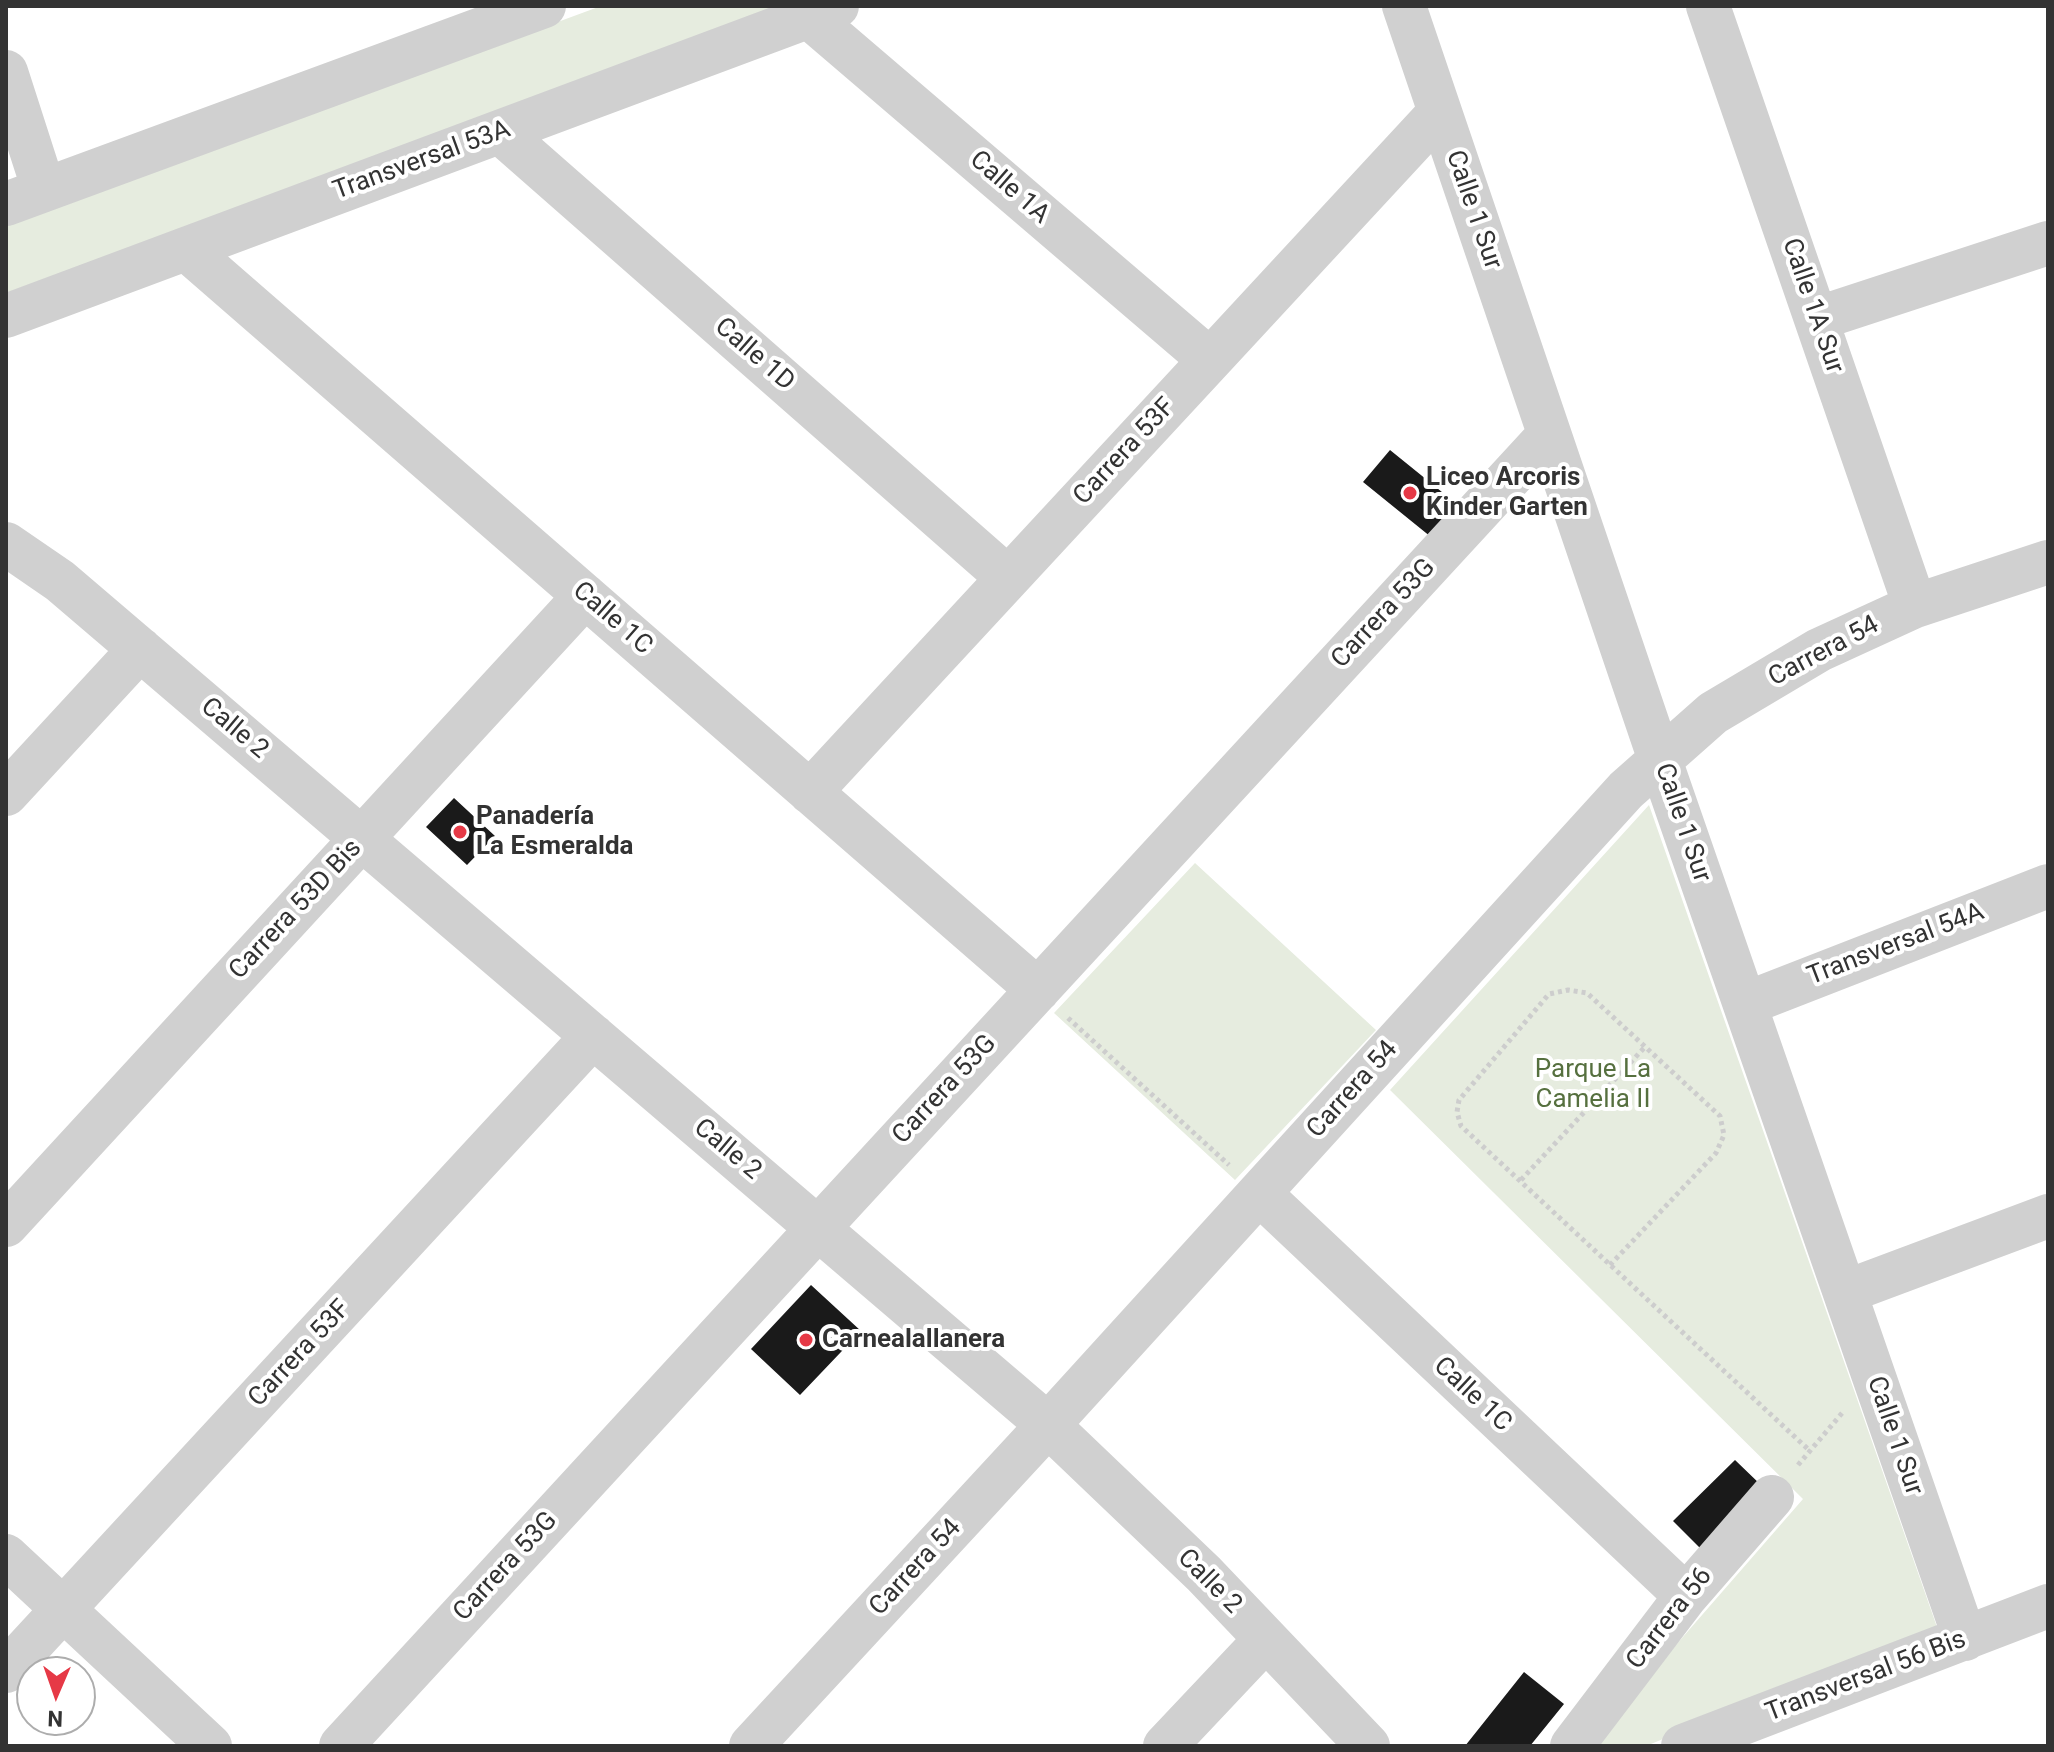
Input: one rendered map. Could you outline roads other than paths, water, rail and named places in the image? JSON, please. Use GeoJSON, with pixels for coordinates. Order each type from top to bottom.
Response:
{"type":"FeatureCollection","features":[{"type":"Feature","properties":{"kind":"street"},"geometry":{"type":"LineString","coordinates":[[6,72],[25,197],[544,6]]}},
{"type":"Feature","properties":{"kind":"street","name":"Calle 1 Sur"},"geometry":{"type":"LineString","coordinates":[[1404,6],[1660,760],[1965,1639]]}},
{"type":"Feature","properties":{"kind":"street","name":"Calle 1A Sur"},"geometry":{"type":"LineString","coordinates":[[1708,6],[1915,606]]}},
{"type":"Feature","properties":{"kind":"street","name":"Transversal 53A"},"geometry":{"type":"LineString","coordinates":[[6,316],[823,11]]}},
{"type":"Feature","properties":{"kind":"street","name":"Calle 1A"},"geometry":{"type":"LineString","coordinates":[[823,11],[1210,360]]}},
{"type":"Feature","properties":{"kind":"street","name":"Carrera 53F"},"geometry":{"type":"LineString","coordinates":[[810,792],[1440,112]]}},
{"type":"Feature","properties":{"kind":"street","name":"Calle 1D"},"geometry":{"type":"LineString","coordinates":[[500,132],[1008,578]]}},
{"type":"Feature","properties":{"kind":"street"},"geometry":{"type":"LineString","coordinates":[[1816,319],[2048,243]]}},
{"type":"Feature","properties":{"kind":"street","name":"Calle 1C"},"geometry":{"type":"LineString","coordinates":[[186,249],[1038,990]]}},
{"type":"Feature","properties":{"kind":"street","name":"Carrera 53G"},"geometry":{"type":"LineString","coordinates":[[341,1746],[1549,435]]}},
{"type":"Feature","properties":{"kind":"street","name":"Calle 2"},"geometry":{"type":"LineString","coordinates":[[6,522],[60,581]]}},
{"type":"Feature","properties":{"kind":"street","name":"Calle 2"},"geometry":{"type":"LineString","coordinates":[[6,544],[60,581],[1048,1425],[1204,1574],[1368,1746]]}},
{"type":"Feature","properties":{"kind":"street","name":"Carrera 54"},"geometry":{"type":"LineString","coordinates":[[751,1746],[1626,790],[1713,713],[1819,650],[1915,606],[2048,562]]}},
{"type":"Feature","properties":{"kind":"street","name":"Carrera 53D Bis"},"geometry":{"type":"LineString","coordinates":[[6,1225],[585,596]]}},
{"type":"Feature","properties":{"kind":"street"},"geometry":{"type":"LineString","coordinates":[[6,794],[140,649]]}},
{"type":"Feature","properties":{"kind":"street","name":"Transversal 54A"},"geometry":{"type":"LineString","coordinates":[[1745,1004],[2048,886]]}},
{"type":"Feature","properties":{"kind":"street","name":"Carrera 53F"},"geometry":{"type":"LineString","coordinates":[[6,1671],[593,1036]]}},
{"type":"Feature","properties":{"kind":"street","name":"Calle 1C"},"geometry":{"type":"LineString","coordinates":[[1259,1193],[1686,1596]]}},
{"type":"Feature","properties":{"kind":"street"},"geometry":{"type":"LineString","coordinates":[[1845,1292],[2048,1216]]}},
{"type":"Feature","properties":{"kind":"street","name":"Carrera 56"},"geometry":{"type":"LineString","coordinates":[[1572,1746],[1686,1596],[1772,1497]]}},
{"type":"Feature","properties":{"kind":"street"},"geometry":{"type":"LineString","coordinates":[[6,1556],[210,1746]]}},
{"type":"Feature","properties":{"kind":"street","name":"Transversal 56 Bis"},"geometry":{"type":"LineString","coordinates":[[1683,1746],[2048,1606]]}},
{"type":"Feature","properties":{"kind":"street"},"geometry":{"type":"LineString","coordinates":[[1165,1746],[1266,1639]]}},
{"type":"Feature","properties":{"kind":"place","name":"Liceo Arcoris Kinder Garten"},"geometry":{"type":"Point","coordinates":[1410,493]}},
{"type":"Feature","properties":{"kind":"place","name":"Panadería La Esmeralda"},"geometry":{"type":"Point","coordinates":[460,832]}},
{"type":"Feature","properties":{"kind":"place","name":"Carnealallanera"},"geometry":{"type":"Point","coordinates":[806,1340]}},
{"type":"Feature","properties":{"kind":"park label","name":"Parque La Camelia II"},"geometry":{"type":"Point","coordinates":[1593,1085]}}]}
